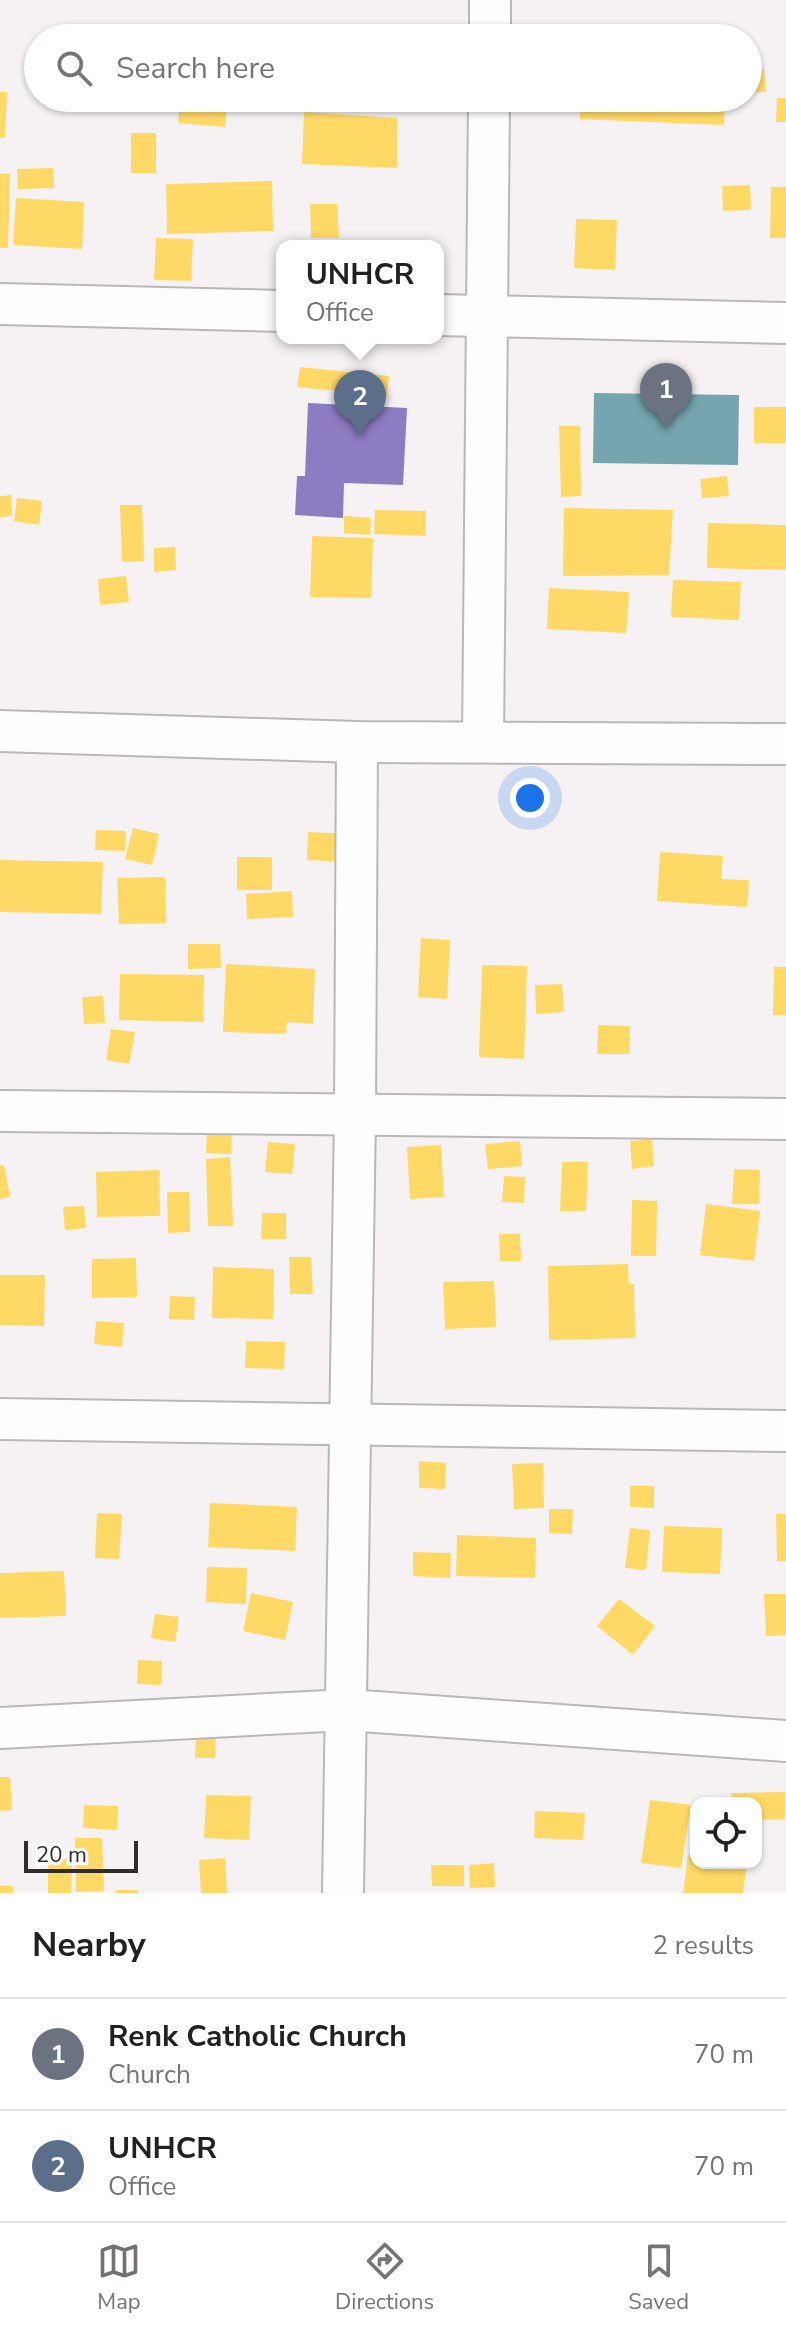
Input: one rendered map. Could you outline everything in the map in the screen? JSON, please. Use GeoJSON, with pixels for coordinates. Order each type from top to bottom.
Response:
{"type":"FeatureCollection","features":[{"type":"Feature","properties":{"kind":"street"},"geometry":{"type":"LineString","coordinates":[[490,0],[490,24]]}},
{"type":"Feature","properties":{"kind":"street"},"geometry":{"type":"LineString","coordinates":[[483,742],[489,112]]}},
{"type":"Feature","properties":{"kind":"street"},"geometry":{"type":"LineString","coordinates":[[0,304],[276,311]]}},
{"type":"Feature","properties":{"kind":"street"},"geometry":{"type":"LineString","coordinates":[[444,315],[786,323]]}},
{"type":"Feature","properties":{"kind":"street"},"geometry":{"type":"LineString","coordinates":[[0,731],[357,742],[786,744]]}},
{"type":"Feature","properties":{"kind":"street"},"geometry":{"type":"LineString","coordinates":[[343,1893],[355,1114],[357,742]]}},
{"type":"Feature","properties":{"kind":"street"},"geometry":{"type":"LineString","coordinates":[[0,1111],[786,1119]]}},
{"type":"Feature","properties":{"kind":"street"},"geometry":{"type":"LineString","coordinates":[[0,1419],[786,1431]]}},
{"type":"Feature","properties":{"kind":"street"},"geometry":{"type":"LineString","coordinates":[[0,1728],[347,1710],[786,1741]]}},
{"type":"Feature","properties":{"kind":"building: Homes"},"geometry":{"type":"Polygon","coordinates":[[[764,69],[766,92],[762,92],[764,69]]]}},
{"type":"Feature","properties":{"kind":"building: Homes"},"geometry":{"type":"Polygon","coordinates":[[[0,92],[7,92],[5,138],[0,137],[0,92]]]}},
{"type":"Feature","properties":{"kind":"building: Homes"},"geometry":{"type":"Polygon","coordinates":[[[777,98],[786,98],[786,122],[776,122],[777,98]]]}},
{"type":"Feature","properties":{"kind":"building: Homes"},"geometry":{"type":"Polygon","coordinates":[[[179,112],[227,112],[225,127],[178,123],[179,112]]]}},
{"type":"Feature","properties":{"kind":"building: Homes"},"geometry":{"type":"Polygon","coordinates":[[[304,112],[397,118],[397,168],[302,164],[304,112]]]}},
{"type":"Feature","properties":{"kind":"building: Homes"},"geometry":{"type":"Polygon","coordinates":[[[580,112],[724,112],[724,125],[580,119],[580,112]]]}},
{"type":"Feature","properties":{"kind":"building: Homes"},"geometry":{"type":"Polygon","coordinates":[[[131,133],[156,133],[156,173],[131,173],[131,133]]]}},
{"type":"Feature","properties":{"kind":"building: Homes"},"geometry":{"type":"Polygon","coordinates":[[[53,168],[54,188],[18,189],[17,169],[53,168]]]}},
{"type":"Feature","properties":{"kind":"building: Homes"},"geometry":{"type":"Polygon","coordinates":[[[0,174],[10,174],[8,248],[0,248],[0,174]]]}},
{"type":"Feature","properties":{"kind":"building: Homes"},"geometry":{"type":"Polygon","coordinates":[[[272,181],[273,231],[167,234],[166,184],[272,181]]]}},
{"type":"Feature","properties":{"kind":"building: Homes"},"geometry":{"type":"Polygon","coordinates":[[[750,185],[751,210],[723,211],[722,186],[750,185]]]}},
{"type":"Feature","properties":{"kind":"building: Homes"},"geometry":{"type":"Polygon","coordinates":[[[771,187],[786,187],[786,238],[770,238],[771,187]]]}},
{"type":"Feature","properties":{"kind":"building: Homes"},"geometry":{"type":"Polygon","coordinates":[[[16,198],[84,202],[82,249],[13,245],[16,198]]]}},
{"type":"Feature","properties":{"kind":"building: Homes"},"geometry":{"type":"Polygon","coordinates":[[[310,204],[337,204],[339,238],[311,238],[310,204]]]}},
{"type":"Feature","properties":{"kind":"building: Homes"},"geometry":{"type":"Polygon","coordinates":[[[576,219],[617,220],[615,270],[574,268],[576,219]]]}},
{"type":"Feature","properties":{"kind":"building: Homes"},"geometry":{"type":"Polygon","coordinates":[[[156,238],[193,239],[191,281],[154,280],[156,238]]]}},
{"type":"Feature","properties":{"kind":"building: Homes"},"geometry":{"type":"Polygon","coordinates":[[[300,367],[389,376],[387,396],[297,387],[300,367]]]}},
{"type":"Feature","properties":{"kind":"building: Homes"},"geometry":{"type":"Polygon","coordinates":[[[754,407],[786,407],[786,443],[754,443],[754,407]]]}},
{"type":"Feature","properties":{"kind":"building: Homes"},"geometry":{"type":"Polygon","coordinates":[[[559,426],[580,426],[581,496],[561,497],[559,426]]]}},
{"type":"Feature","properties":{"kind":"building: Homes"},"geometry":{"type":"Polygon","coordinates":[[[727,476],[729,496],[702,498],[700,479],[727,476]]]}},
{"type":"Feature","properties":{"kind":"building: Homes"},"geometry":{"type":"Polygon","coordinates":[[[11,495],[12,516],[0,517],[0,496],[11,495]]]}},
{"type":"Feature","properties":{"kind":"building: Homes"},"geometry":{"type":"Polygon","coordinates":[[[17,498],[42,501],[39,525],[14,521],[17,498]]]}},
{"type":"Feature","properties":{"kind":"building: Homes"},"geometry":{"type":"Polygon","coordinates":[[[120,505],[142,505],[144,561],[122,562],[120,505]]]}},
{"type":"Feature","properties":{"kind":"building: Homes"},"geometry":{"type":"Polygon","coordinates":[[[564,508],[673,510],[669,575],[563,576],[564,508]]]}},
{"type":"Feature","properties":{"kind":"building: Homes"},"geometry":{"type":"Polygon","coordinates":[[[375,510],[426,511],[425,536],[374,534],[375,510]]]}},
{"type":"Feature","properties":{"kind":"building: Homes"},"geometry":{"type":"Polygon","coordinates":[[[344,516],[371,518],[370,535],[344,533],[344,516]]]}},
{"type":"Feature","properties":{"kind":"building: Homes"},"geometry":{"type":"Polygon","coordinates":[[[708,523],[786,525],[786,570],[707,568],[708,523]]]}},
{"type":"Feature","properties":{"kind":"building: Homes"},"geometry":{"type":"Polygon","coordinates":[[[312,536],[373,538],[371,598],[310,597],[312,536]]]}},
{"type":"Feature","properties":{"kind":"building: Homes"},"geometry":{"type":"Polygon","coordinates":[[[175,547],[176,570],[154,572],[154,548],[175,547]]]}},
{"type":"Feature","properties":{"kind":"building: Homes"},"geometry":{"type":"Polygon","coordinates":[[[126,576],[129,602],[100,605],[98,579],[126,576]]]}},
{"type":"Feature","properties":{"kind":"building: Homes"},"geometry":{"type":"Polygon","coordinates":[[[673,580],[741,582],[739,620],[671,617],[673,580]]]}},
{"type":"Feature","properties":{"kind":"building: Homes"},"geometry":{"type":"Polygon","coordinates":[[[549,588],[629,592],[626,633],[547,629],[549,588]]]}},
{"type":"Feature","properties":{"kind":"building: Homes"},"geometry":{"type":"Polygon","coordinates":[[[133,828],[159,834],[152,865],[125,859],[133,828]]]}},
{"type":"Feature","properties":{"kind":"building: Homes"},"geometry":{"type":"Polygon","coordinates":[[[96,830],[126,831],[125,851],[95,850],[96,830]]]}},
{"type":"Feature","properties":{"kind":"building: Homes"},"geometry":{"type":"Polygon","coordinates":[[[308,832],[352,834],[351,862],[307,860],[308,832]]]}},
{"type":"Feature","properties":{"kind":"building: Homes"},"geometry":{"type":"Polygon","coordinates":[[[660,852],[723,856],[721,879],[749,880],[747,907],[657,901],[660,852]]]}},
{"type":"Feature","properties":{"kind":"building: Homes"},"geometry":{"type":"Polygon","coordinates":[[[237,857],[272,857],[272,890],[237,890],[237,857]]]}},
{"type":"Feature","properties":{"kind":"building: Homes"},"geometry":{"type":"Polygon","coordinates":[[[0,860],[103,862],[101,914],[0,912],[0,860]]]}},
{"type":"Feature","properties":{"kind":"building: Homes"},"geometry":{"type":"Polygon","coordinates":[[[165,877],[166,923],[119,924],[117,878],[165,877]]]}},
{"type":"Feature","properties":{"kind":"building: Homes"},"geometry":{"type":"Polygon","coordinates":[[[292,891],[293,917],[247,919],[246,894],[292,891]]]}},
{"type":"Feature","properties":{"kind":"building: Homes"},"geometry":{"type":"Polygon","coordinates":[[[421,938],[450,940],[447,999],[418,997],[421,938]]]}},
{"type":"Feature","properties":{"kind":"building: Homes"},"geometry":{"type":"Polygon","coordinates":[[[188,944],[220,944],[221,968],[188,969],[188,944]]]}},
{"type":"Feature","properties":{"kind":"building: Homes"},"geometry":{"type":"Polygon","coordinates":[[[226,964],[315,969],[313,1024],[287,1022],[286,1034],[223,1032],[226,964]]]}},
{"type":"Feature","properties":{"kind":"building: Homes"},"geometry":{"type":"Polygon","coordinates":[[[482,965],[527,966],[524,1059],[479,1057],[482,965]]]}},
{"type":"Feature","properties":{"kind":"building: Homes"},"geometry":{"type":"Polygon","coordinates":[[[774,967],[786,967],[786,1015],[773,1015],[774,967]]]}},
{"type":"Feature","properties":{"kind":"building: Homes"},"geometry":{"type":"Polygon","coordinates":[[[120,974],[204,975],[203,1022],[119,1020],[120,974]]]}},
{"type":"Feature","properties":{"kind":"building: Homes"},"geometry":{"type":"Polygon","coordinates":[[[562,984],[564,1012],[536,1014],[535,985],[562,984]]]}},
{"type":"Feature","properties":{"kind":"building: Homes"},"geometry":{"type":"Polygon","coordinates":[[[103,996],[105,1023],[84,1024],[82,997],[103,996]]]}},
{"type":"Feature","properties":{"kind":"building: Homes"},"geometry":{"type":"Polygon","coordinates":[[[598,1025],[630,1026],[629,1054],[597,1054],[598,1025]]]}},
{"type":"Feature","properties":{"kind":"building: Homes"},"geometry":{"type":"Polygon","coordinates":[[[111,1029],[135,1032],[129,1064],[106,1060],[111,1029]]]}},
{"type":"Feature","properties":{"kind":"building: Homes"},"geometry":{"type":"Polygon","coordinates":[[[207,1131],[232,1132],[231,1154],[206,1153],[207,1131]]]}},
{"type":"Feature","properties":{"kind":"building: Homes"},"geometry":{"type":"Polygon","coordinates":[[[652,1139],[654,1166],[632,1169],[630,1141],[652,1139]]]}},
{"type":"Feature","properties":{"kind":"building: Homes"},"geometry":{"type":"Polygon","coordinates":[[[520,1141],[522,1166],[488,1169],[485,1144],[520,1141]]]}},
{"type":"Feature","properties":{"kind":"building: Homes"},"geometry":{"type":"Polygon","coordinates":[[[268,1142],[295,1144],[292,1174],[265,1172],[268,1142]]]}},
{"type":"Feature","properties":{"kind":"building: Homes"},"geometry":{"type":"Polygon","coordinates":[[[441,1145],[444,1197],[410,1199],[407,1147],[441,1145]]]}},
{"type":"Feature","properties":{"kind":"building: Homes"},"geometry":{"type":"Polygon","coordinates":[[[230,1157],[233,1226],[208,1226],[206,1159],[230,1157]]]}},
{"type":"Feature","properties":{"kind":"building: Homes"},"geometry":{"type":"Polygon","coordinates":[[[562,1162],[588,1162],[586,1211],[560,1211],[562,1162]]]}},
{"type":"Feature","properties":{"kind":"building: Homes"},"geometry":{"type":"Polygon","coordinates":[[[4,1165],[10,1197],[0,1199],[0,1166],[4,1165]]]}},
{"type":"Feature","properties":{"kind":"building: Homes"},"geometry":{"type":"Polygon","coordinates":[[[734,1169],[760,1170],[759,1204],[732,1204],[734,1169]]]}},
{"type":"Feature","properties":{"kind":"building: Homes"},"geometry":{"type":"Polygon","coordinates":[[[159,1170],[160,1216],[97,1217],[96,1172],[159,1170]]]}},
{"type":"Feature","properties":{"kind":"building: Homes"},"geometry":{"type":"Polygon","coordinates":[[[504,1176],[525,1177],[524,1203],[502,1202],[504,1176]]]}},
{"type":"Feature","properties":{"kind":"building: Homes"},"geometry":{"type":"Polygon","coordinates":[[[167,1192],[189,1192],[190,1232],[168,1233],[167,1192]]]}},
{"type":"Feature","properties":{"kind":"building: Homes"},"geometry":{"type":"Polygon","coordinates":[[[632,1200],[657,1201],[656,1256],[631,1256],[632,1200]]]}},
{"type":"Feature","properties":{"kind":"building: Homes"},"geometry":{"type":"Polygon","coordinates":[[[706,1204],[760,1211],[754,1261],[700,1255],[706,1204]]]}},
{"type":"Feature","properties":{"kind":"building: Homes"},"geometry":{"type":"Polygon","coordinates":[[[84,1206],[86,1228],[65,1230],[63,1207],[84,1206]]]}},
{"type":"Feature","properties":{"kind":"building: Homes"},"geometry":{"type":"Polygon","coordinates":[[[262,1213],[286,1213],[286,1239],[261,1239],[262,1213]]]}},
{"type":"Feature","properties":{"kind":"building: Homes"},"geometry":{"type":"Polygon","coordinates":[[[499,1234],[520,1234],[521,1261],[500,1261],[499,1234]]]}},
{"type":"Feature","properties":{"kind":"building: Homes"},"geometry":{"type":"Polygon","coordinates":[[[289,1257],[311,1257],[313,1294],[290,1294],[289,1257]]]}},
{"type":"Feature","properties":{"kind":"building: Homes"},"geometry":{"type":"Polygon","coordinates":[[[136,1258],[137,1297],[92,1298],[92,1259],[136,1258]]]}},
{"type":"Feature","properties":{"kind":"building: Homes"},"geometry":{"type":"Polygon","coordinates":[[[628,1264],[629,1284],[634,1284],[635,1338],[549,1340],[548,1266],[628,1264]]]}},
{"type":"Feature","properties":{"kind":"building: Homes"},"geometry":{"type":"Polygon","coordinates":[[[213,1267],[274,1269],[273,1319],[212,1318],[213,1267]]]}},
{"type":"Feature","properties":{"kind":"building: Homes"},"geometry":{"type":"Polygon","coordinates":[[[0,1275],[45,1275],[44,1326],[0,1325],[0,1275]]]}},
{"type":"Feature","properties":{"kind":"building: Homes"},"geometry":{"type":"Polygon","coordinates":[[[494,1281],[496,1327],[445,1329],[443,1282],[494,1281]]]}},
{"type":"Feature","properties":{"kind":"building: Homes"},"geometry":{"type":"Polygon","coordinates":[[[170,1296],[195,1297],[194,1320],[169,1319],[170,1296]]]}},
{"type":"Feature","properties":{"kind":"building: Homes"},"geometry":{"type":"Polygon","coordinates":[[[96,1321],[124,1323],[122,1347],[94,1344],[96,1321]]]}},
{"type":"Feature","properties":{"kind":"building: Homes"},"geometry":{"type":"Polygon","coordinates":[[[246,1341],[285,1342],[284,1369],[245,1368],[246,1341]]]}},
{"type":"Feature","properties":{"kind":"building: Homes"},"geometry":{"type":"Polygon","coordinates":[[[419,1461],[446,1463],[445,1489],[419,1488],[419,1461]]]}},
{"type":"Feature","properties":{"kind":"building: Homes"},"geometry":{"type":"Polygon","coordinates":[[[543,1463],[544,1508],[514,1509],[512,1464],[543,1463]]]}},
{"type":"Feature","properties":{"kind":"building: Homes"},"geometry":{"type":"Polygon","coordinates":[[[630,1486],[654,1486],[654,1508],[630,1507],[630,1486]]]}},
{"type":"Feature","properties":{"kind":"building: Homes"},"geometry":{"type":"Polygon","coordinates":[[[210,1503],[297,1507],[295,1551],[208,1547],[210,1503]]]}},
{"type":"Feature","properties":{"kind":"building: Homes"},"geometry":{"type":"Polygon","coordinates":[[[549,1509],[573,1509],[572,1534],[549,1533],[549,1509]]]}},
{"type":"Feature","properties":{"kind":"building: Homes"},"geometry":{"type":"Polygon","coordinates":[[[97,1513],[122,1514],[119,1559],[95,1558],[97,1513]]]}},
{"type":"Feature","properties":{"kind":"building: Homes"},"geometry":{"type":"Polygon","coordinates":[[[776,1514],[786,1514],[786,1561],[777,1561],[776,1514]]]}},
{"type":"Feature","properties":{"kind":"building: Homes"},"geometry":{"type":"Polygon","coordinates":[[[664,1526],[722,1528],[720,1574],[662,1572],[664,1526]]]}},
{"type":"Feature","properties":{"kind":"building: Homes"},"geometry":{"type":"Polygon","coordinates":[[[630,1528],[650,1530],[646,1570],[625,1568],[630,1528]]]}},
{"type":"Feature","properties":{"kind":"building: Homes"},"geometry":{"type":"Polygon","coordinates":[[[457,1535],[536,1538],[535,1578],[456,1576],[457,1535]]]}},
{"type":"Feature","properties":{"kind":"building: Homes"},"geometry":{"type":"Polygon","coordinates":[[[413,1552],[451,1553],[450,1578],[413,1576],[413,1552]]]}},
{"type":"Feature","properties":{"kind":"building: Homes"},"geometry":{"type":"Polygon","coordinates":[[[207,1567],[247,1568],[246,1604],[206,1602],[207,1567]]]}},
{"type":"Feature","properties":{"kind":"building: Homes"},"geometry":{"type":"Polygon","coordinates":[[[64,1571],[66,1616],[0,1618],[0,1573],[64,1571]]]}},
{"type":"Feature","properties":{"kind":"building: Homes"},"geometry":{"type":"Polygon","coordinates":[[[251,1593],[293,1602],[285,1640],[243,1631],[251,1593]]]}},
{"type":"Feature","properties":{"kind":"building: Homes"},"geometry":{"type":"Polygon","coordinates":[[[764,1594],[786,1594],[786,1635],[766,1636],[764,1594]]]}},
{"type":"Feature","properties":{"kind":"building: Homes"},"geometry":{"type":"Polygon","coordinates":[[[619,1599],[655,1626],[633,1655],[597,1626],[619,1599]]]}},
{"type":"Feature","properties":{"kind":"building: Homes"},"geometry":{"type":"Polygon","coordinates":[[[155,1614],[179,1617],[175,1642],[151,1638],[155,1614]]]}},
{"type":"Feature","properties":{"kind":"building: Homes"},"geometry":{"type":"Polygon","coordinates":[[[138,1660],[162,1661],[161,1685],[137,1684],[138,1660]]]}},
{"type":"Feature","properties":{"kind":"building: Homes"},"geometry":{"type":"Polygon","coordinates":[[[196,1732],[216,1733],[215,1758],[195,1758],[196,1732]]]}},
{"type":"Feature","properties":{"kind":"building: Homes"},"geometry":{"type":"Polygon","coordinates":[[[0,1777],[10,1777],[12,1810],[0,1811],[0,1777]]]}},
{"type":"Feature","properties":{"kind":"building: Homes"},"geometry":{"type":"Polygon","coordinates":[[[785,1792],[785,1819],[762,1820],[762,1797],[731,1797],[731,1793],[785,1792]]]}},
{"type":"Feature","properties":{"kind":"building: Homes"},"geometry":{"type":"Polygon","coordinates":[[[206,1795],[251,1796],[249,1840],[204,1838],[206,1795]]]}},
{"type":"Feature","properties":{"kind":"building: Homes"},"geometry":{"type":"Polygon","coordinates":[[[650,1800],[690,1805],[681,1868],[641,1863],[650,1800]]]}},
{"type":"Feature","properties":{"kind":"building: Homes"},"geometry":{"type":"Polygon","coordinates":[[[84,1805],[118,1806],[117,1830],[83,1828],[84,1805]]]}},
{"type":"Feature","properties":{"kind":"building: Homes"},"geometry":{"type":"Polygon","coordinates":[[[535,1811],[585,1813],[583,1840],[534,1838],[535,1811]]]}},
{"type":"Feature","properties":{"kind":"building: Homes"},"geometry":{"type":"Polygon","coordinates":[[[75,1838],[102,1838],[104,1891],[76,1892],[75,1838]]]}},
{"type":"Feature","properties":{"kind":"building: Homes"},"geometry":{"type":"Polygon","coordinates":[[[688,1855],[690,1869],[746,1869],[743,1893],[683,1893],[688,1855]]]}},
{"type":"Feature","properties":{"kind":"building: Homes"},"geometry":{"type":"Polygon","coordinates":[[[225,1858],[227,1893],[201,1893],[199,1860],[225,1858]]]}},
{"type":"Feature","properties":{"kind":"building: Homes"},"geometry":{"type":"Polygon","coordinates":[[[48,1859],[72,1859],[71,1893],[48,1893],[48,1859]]]}},
{"type":"Feature","properties":{"kind":"building: Homes"},"geometry":{"type":"Polygon","coordinates":[[[494,1863],[495,1887],[470,1888],[469,1865],[494,1863]]]}},
{"type":"Feature","properties":{"kind":"building: Homes"},"geometry":{"type":"Polygon","coordinates":[[[431,1865],[464,1865],[464,1886],[432,1886],[431,1865]]]}},
{"type":"Feature","properties":{"kind":"building: Homes"},"geometry":{"type":"Polygon","coordinates":[[[0,1886],[13,1886],[13,1893],[0,1893],[0,1886]]]}},
{"type":"Feature","properties":{"kind":"building: Homes"},"geometry":{"type":"Polygon","coordinates":[[[116,1890],[138,1890],[138,1893],[116,1893],[116,1890]]]}},
{"type":"Feature","properties":{"kind":"building: Offices"},"geometry":{"type":"Polygon","coordinates":[[[308,403],[407,408],[403,485],[344,483],[343,518],[295,515],[297,476],[305,476],[308,403]]]}},
{"type":"Feature","properties":{"kind":"building: Public"},"geometry":{"type":"Polygon","coordinates":[[[594,393],[739,395],[738,465],[593,463],[594,393]]]}},
{"type":"Feature","properties":{"kind":"place","name":"Renk Catholic Church"},"geometry":{"type":"Point","coordinates":[666,429]}},
{"type":"Feature","properties":{"kind":"place","name":"UNHCR"},"geometry":{"type":"Point","coordinates":[360,436]}}]}
